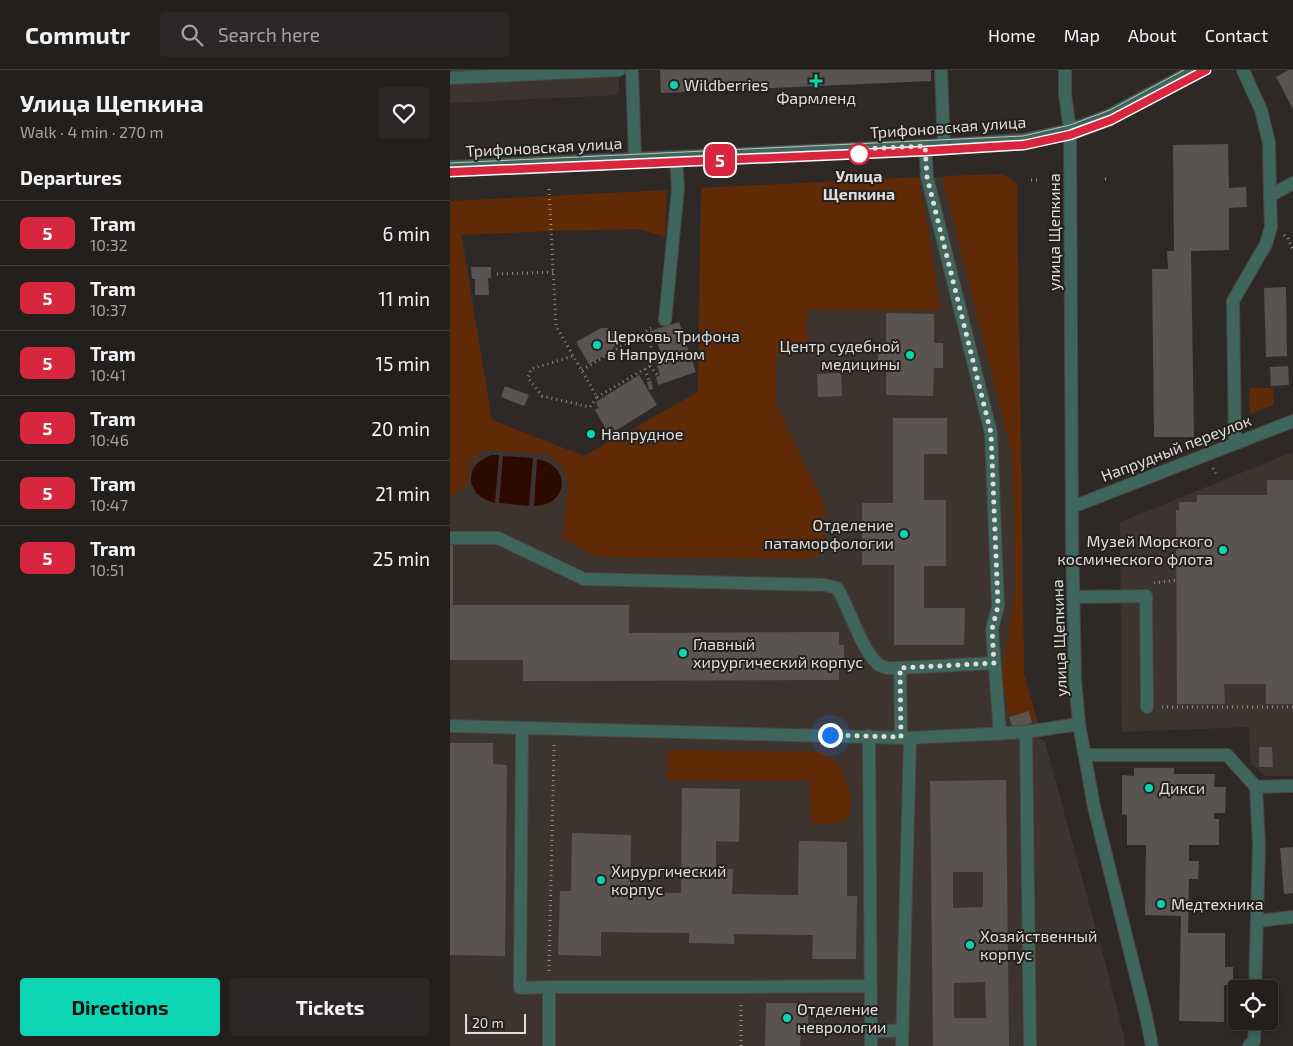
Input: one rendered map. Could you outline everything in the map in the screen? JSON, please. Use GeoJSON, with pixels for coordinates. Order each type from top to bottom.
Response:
{"type":"FeatureCollection","features":[{"type":"Feature","properties":{"kind":"street"},"geometry":{"type":"LineString","coordinates":[[450,78],[619,70]]}},
{"type":"Feature","properties":{"kind":"street"},"geometry":{"type":"LineString","coordinates":[[632,70],[635,159]]}},
{"type":"Feature","properties":{"kind":"street"},"geometry":{"type":"LineString","coordinates":[[941,70],[944,146]]}},
{"type":"Feature","properties":{"kind":"street","name":"улица Щепкина"},"geometry":{"type":"LineString","coordinates":[[1065,70],[1065,94],[1070,130],[1073,597],[1075,679],[1079,724],[1094,807],[1152,1046]]}},
{"type":"Feature","properties":{"kind":"street","name":"Трифоновская улица"},"geometry":{"type":"LineString","coordinates":[[450,167],[944,146],[1023,140],[1070,130],[1110,115],[1194,70]]}},
{"type":"Feature","properties":{"kind":"street"},"geometry":{"type":"LineString","coordinates":[[1235,443],[1233,301],[1266,244],[1271,227],[1269,143],[1261,110],[1244,70]]}},
{"type":"Feature","properties":{"kind":"street"},"geometry":{"type":"LineString","coordinates":[[925,146],[927,177],[991,433],[998,606],[992,629],[1000,734]]}},
{"type":"Feature","properties":{"kind":"street"},"geometry":{"type":"LineString","coordinates":[[664,320],[678,189],[676,157]]}},
{"type":"Feature","properties":{"kind":"street"},"geometry":{"type":"LineString","coordinates":[[1270,196],[1293,183]]}},
{"type":"Feature","properties":{"kind":"street","name":"Напрудный переулок"},"geometry":{"type":"LineString","coordinates":[[1072,507],[1293,421]]}},
{"type":"Feature","properties":{"kind":"street"},"geometry":{"type":"LineString","coordinates":[[450,538],[498,538],[584,579],[825,584],[837,588],[843,597],[867,651],[882,667],[900,668],[994,663]]}},
{"type":"Feature","properties":{"kind":"street"},"geometry":{"type":"LineString","coordinates":[[1073,597],[1146,596],[1147,707]]}},
{"type":"Feature","properties":{"kind":"street"},"geometry":{"type":"LineString","coordinates":[[900,668],[906,737],[902,1046]]}},
{"type":"Feature","properties":{"kind":"street"},"geometry":{"type":"LineString","coordinates":[[450,726],[906,737],[1000,734],[1079,724]]}},
{"type":"Feature","properties":{"kind":"street"},"geometry":{"type":"LineString","coordinates":[[522,728],[520,988],[549,986],[871,986]]}},
{"type":"Feature","properties":{"kind":"street"},"geometry":{"type":"LineString","coordinates":[[1026,732],[1030,1046]]}},
{"type":"Feature","properties":{"kind":"street"},"geometry":{"type":"LineString","coordinates":[[869,736],[871,1046]]}},
{"type":"Feature","properties":{"kind":"street"},"geometry":{"type":"LineString","coordinates":[[1084,755],[1227,755],[1256,786],[1259,845],[1256,980]]}},
{"type":"Feature","properties":{"kind":"street"},"geometry":{"type":"LineString","coordinates":[[1256,786],[1293,786]]}},
{"type":"Feature","properties":{"kind":"street"},"geometry":{"type":"LineString","coordinates":[[1257,921],[1293,917]]}},
{"type":"Feature","properties":{"kind":"street"},"geometry":{"type":"LineString","coordinates":[[549,986],[549,1046]]}},
{"type":"Feature","properties":{"kind":"street"},"geometry":{"type":"LineString","coordinates":[[871,1032],[902,1030]]}},
{"type":"Feature","properties":{"kind":"street"},"geometry":{"type":"LineString","coordinates":[[1249,1046],[1254,1041],[1255,1030]]}},
{"type":"Feature","properties":{"kind":"path"},"geometry":{"type":"LineString","coordinates":[[1105,179],[1110,179]]}},
{"type":"Feature","properties":{"kind":"path"},"geometry":{"type":"LineString","coordinates":[[1030,180],[1037,180]]}},
{"type":"Feature","properties":{"kind":"path"},"geometry":{"type":"LineString","coordinates":[[549,189],[556,326],[597,397]]}},
{"type":"Feature","properties":{"kind":"path"},"geometry":{"type":"LineString","coordinates":[[497,274],[553,272]]}},
{"type":"Feature","properties":{"kind":"path"},"geometry":{"type":"LineString","coordinates":[[573,356],[531,369],[528,378],[542,396],[590,407],[597,397],[650,366],[653,327],[582,370]]}},
{"type":"Feature","properties":{"kind":"path"},"geometry":{"type":"LineString","coordinates":[[629,341],[653,334]]}},
{"type":"Feature","properties":{"kind":"path"},"geometry":{"type":"LineString","coordinates":[[650,366],[658,376]]}},
{"type":"Feature","properties":{"kind":"path"},"geometry":{"type":"LineString","coordinates":[[645,369],[649,381]]}},
{"type":"Feature","properties":{"kind":"path"},"geometry":{"type":"LineString","coordinates":[[1147,707],[1293,707]]}},
{"type":"Feature","properties":{"kind":"path"},"geometry":{"type":"LineString","coordinates":[[549,986],[554,728]]}},
{"type":"Feature","properties":{"kind":"path"},"geometry":{"type":"LineString","coordinates":[[741,987],[741,1046]]}},
{"type":"Feature","properties":{"kind":"shaded area"},"geometry":{"type":"Polygon","coordinates":[[[450,70],[619,70],[619,95],[450,103],[450,70]]]}},
{"type":"Feature","properties":{"kind":"shaded area"},"geometry":{"type":"Polygon","coordinates":[[[1002,174],[1017,183],[1024,674],[1038,723],[1035,726],[1037,736],[1045,742],[1106,966],[1125,1046],[450,1046],[450,201],[456,200],[492,420],[584,456],[698,392],[701,188],[1002,174]]]}},
{"type":"Feature","properties":{"kind":"shaded area"},"geometry":{"type":"Polygon","coordinates":[[[1002,174],[1017,183],[1024,674],[1036,718],[1032,723],[1013,729],[1001,678],[1015,592],[1012,455],[942,176],[1002,174]]]}},
{"type":"Feature","properties":{"kind":"shaded area"},"geometry":{"type":"Polygon","coordinates":[[[919,177],[941,310],[807,310],[807,354],[776,355],[776,404],[824,504],[825,547],[818,556],[805,559],[598,557],[563,539],[568,481],[562,466],[546,454],[485,450],[469,462],[468,485],[450,497],[450,201],[667,190],[665,237],[639,229],[461,235],[492,420],[584,456],[698,392],[701,188],[919,177]]]}},
{"type":"Feature","properties":{"kind":"shaded area"},"geometry":{"type":"Polygon","coordinates":[[[1249,388],[1273,388],[1274,405],[1250,414],[1249,388]]]}},
{"type":"Feature","properties":{"kind":"shaded area"},"geometry":{"type":"Polygon","coordinates":[[[1293,452],[1293,776],[1266,776],[1251,764],[1249,727],[1122,732],[1120,522],[1293,452]]]}},
{"type":"Feature","properties":{"kind":"shaded area"},"geometry":{"type":"Polygon","coordinates":[[[492,455],[499,455],[495,503],[485,500],[478,494],[473,488],[471,480],[476,465],[482,459],[492,455]]]}},
{"type":"Feature","properties":{"kind":"shaded area"},"geometry":{"type":"Polygon","coordinates":[[[503,456],[533,458],[529,506],[499,503],[503,456]]]}},
{"type":"Feature","properties":{"kind":"shaded area"},"geometry":{"type":"Polygon","coordinates":[[[537,459],[548,463],[556,469],[561,477],[562,485],[560,493],[554,500],[546,504],[534,506],[537,459]]]}},
{"type":"Feature","properties":{"kind":"shaded area"},"geometry":{"type":"Polygon","coordinates":[[[668,750],[824,752],[838,765],[845,779],[851,805],[849,813],[845,819],[838,823],[811,823],[810,781],[667,780],[668,750]]]}},
{"type":"Feature","properties":{"kind":"building"},"geometry":{"type":"Polygon","coordinates":[[[660,70],[931,70],[931,81],[661,93],[660,70]]]}},
{"type":"Feature","properties":{"kind":"building"},"geometry":{"type":"Polygon","coordinates":[[[1289,70],[1293,70],[1293,109],[1276,77],[1289,70]]]}},
{"type":"Feature","properties":{"kind":"building"},"geometry":{"type":"Polygon","coordinates":[[[1228,144],[1229,188],[1246,187],[1247,207],[1229,208],[1229,250],[1191,251],[1194,437],[1154,437],[1152,269],[1168,269],[1167,251],[1174,251],[1173,145],[1228,144]]]}},
{"type":"Feature","properties":{"kind":"building"},"geometry":{"type":"Polygon","coordinates":[[[471,267],[491,267],[491,278],[488,278],[489,295],[475,295],[475,279],[472,279],[471,267]]]}},
{"type":"Feature","properties":{"kind":"building"},"geometry":{"type":"Polygon","coordinates":[[[1286,287],[1287,356],[1266,357],[1264,288],[1286,287]]]}},
{"type":"Feature","properties":{"kind":"building","name":"Центр судебной медицины"},"geometry":{"type":"Polygon","coordinates":[[[886,313],[934,314],[934,343],[943,343],[943,368],[934,368],[933,396],[886,395],[886,367],[878,367],[878,342],[886,342],[886,313]]]}},
{"type":"Feature","properties":{"kind":"building"},"geometry":{"type":"Polygon","coordinates":[[[679,322],[696,372],[658,385],[656,377],[660,375],[653,353],[660,351],[653,330],[679,322]]]}},
{"type":"Feature","properties":{"kind":"building","name":"Церковь Трифона в Напрудном"},"geometry":{"type":"Polygon","coordinates":[[[601,328],[607,328],[613,332],[616,337],[616,344],[610,352],[589,364],[576,342],[601,328]]]}},
{"type":"Feature","properties":{"kind":"building"},"geometry":{"type":"Polygon","coordinates":[[[1288,366],[1289,385],[1271,386],[1270,367],[1288,366]]]}},
{"type":"Feature","properties":{"kind":"building"},"geometry":{"type":"Polygon","coordinates":[[[841,373],[842,396],[818,397],[817,374],[841,373]]]}},
{"type":"Feature","properties":{"kind":"building"},"geometry":{"type":"Polygon","coordinates":[[[639,375],[657,405],[615,431],[612,426],[606,429],[595,410],[599,408],[596,402],[639,375]]]}},
{"type":"Feature","properties":{"kind":"building"},"geometry":{"type":"Polygon","coordinates":[[[651,380],[653,389],[649,390],[647,382],[651,380]]]}},
{"type":"Feature","properties":{"kind":"building"},"geometry":{"type":"Polygon","coordinates":[[[505,386],[529,395],[524,406],[501,397],[505,386]]]}},
{"type":"Feature","properties":{"kind":"building","name":"Отделение патаморфологии"},"geometry":{"type":"Polygon","coordinates":[[[893,418],[947,418],[947,454],[924,454],[924,500],[946,500],[946,566],[924,566],[924,608],[965,608],[964,645],[894,645],[894,565],[862,565],[862,503],[893,503],[893,418]]]}},
{"type":"Feature","properties":{"kind":"building"},"geometry":{"type":"Polygon","coordinates":[[[1267,480],[1293,480],[1293,704],[1266,704],[1266,684],[1224,684],[1225,704],[1177,704],[1176,510],[1179,510],[1179,502],[1197,502],[1197,495],[1267,495],[1267,480]]]}},
{"type":"Feature","properties":{"kind":"building","name":"Главный хирургический корпус"},"geometry":{"type":"Polygon","coordinates":[[[450,542],[453,542],[453,605],[629,605],[629,633],[839,632],[839,645],[844,645],[844,665],[839,665],[839,680],[523,681],[523,660],[450,660],[450,542]]]}},
{"type":"Feature","properties":{"kind":"building"},"geometry":{"type":"Polygon","coordinates":[[[1029,711],[1032,723],[1013,729],[1009,717],[1029,711]]]}},
{"type":"Feature","properties":{"kind":"building"},"geometry":{"type":"Polygon","coordinates":[[[450,743],[493,743],[493,764],[507,765],[505,956],[450,955],[450,743]]]}},
{"type":"Feature","properties":{"kind":"building"},"geometry":{"type":"Polygon","coordinates":[[[1259,747],[1272,747],[1273,767],[1259,767],[1259,747]]]}},
{"type":"Feature","properties":{"kind":"building"},"geometry":{"type":"Polygon","coordinates":[[[1134,768],[1174,768],[1174,774],[1215,774],[1214,787],[1226,787],[1225,813],[1214,813],[1214,819],[1219,819],[1219,845],[1189,845],[1189,861],[1199,861],[1198,879],[1189,879],[1188,933],[1225,933],[1225,967],[1233,967],[1233,980],[1228,980],[1228,985],[1224,985],[1224,1022],[1179,1021],[1181,916],[1145,915],[1146,845],[1127,845],[1127,815],[1122,814],[1122,775],[1134,776],[1134,768]]]}},
{"type":"Feature","properties":{"kind":"building","name":"Хозяйственный корпус"},"geometry":{"type":"Polygon","coordinates":[[[1006,780],[1009,1046],[933,1046],[930,781],[1006,780]],[[953,872],[953,908],[983,907],[983,872],[953,872]],[[985,982],[954,983],[954,1018],[986,1018],[985,982]]]}},
{"type":"Feature","properties":{"kind":"building","name":"Хирургический корпус"},"geometry":{"type":"Polygon","coordinates":[[[682,788],[740,789],[739,842],[716,841],[716,869],[733,869],[732,894],[798,895],[799,841],[847,842],[847,896],[857,896],[856,959],[812,959],[813,935],[734,934],[734,944],[689,943],[689,933],[601,932],[601,956],[558,955],[560,891],[571,891],[572,833],[631,835],[630,892],[681,893],[682,788]]]}},
{"type":"Feature","properties":{"kind":"building"},"geometry":{"type":"Polygon","coordinates":[[[1293,847],[1293,893],[1284,894],[1280,848],[1293,847]]]}},
{"type":"Feature","properties":{"kind":"building","name":"Отделение неврологии"},"geometry":{"type":"Polygon","coordinates":[[[766,1003],[808,1003],[808,1032],[801,1032],[800,1046],[765,1046],[766,1003]]]}},
{"type":"Feature","properties":{"kind":"tram line"},"geometry":{"type":"LineString","coordinates":[[450,163],[1023,136],[1070,125],[1110,110],[1184,70]]}},
{"type":"Feature","properties":{"kind":"tram line"},"geometry":{"type":"LineString","coordinates":[[450,172],[1024,145],[1070,135],[1111,120],[1206,70]]}},
{"type":"Feature","properties":{"kind":"tram line","name":"5"},"geometry":{"type":"LineString","coordinates":[[450,172],[1024,145],[1070,135],[1111,120],[1206,70]]}},
{"type":"Feature","properties":{"kind":"place","name":"Фармленд"},"geometry":{"type":"Point","coordinates":[816,81]}},
{"type":"Feature","properties":{"kind":"place","name":"Wildberries"},"geometry":{"type":"Point","coordinates":[674,85]}},
{"type":"Feature","properties":{"kind":"place","name":"Улица Щепкина"},"geometry":{"type":"Point","coordinates":[859,154]}},
{"type":"Feature","properties":{"kind":"place","name":"Церковь Трифона в Напрудном"},"geometry":{"type":"Point","coordinates":[597,345]}},
{"type":"Feature","properties":{"kind":"place","name":"Центр судебной медицины"},"geometry":{"type":"Point","coordinates":[910,355]}},
{"type":"Feature","properties":{"kind":"place","name":"Напрудное"},"geometry":{"type":"Point","coordinates":[591,434]}},
{"type":"Feature","properties":{"kind":"place","name":"Отделение патаморфологии"},"geometry":{"type":"Point","coordinates":[904,534]}},
{"type":"Feature","properties":{"kind":"place","name":"Музей Морского космического флота"},"geometry":{"type":"Point","coordinates":[1223,550]}},
{"type":"Feature","properties":{"kind":"place","name":"Главный хирургический корпус"},"geometry":{"type":"Point","coordinates":[683,653]}},
{"type":"Feature","properties":{"kind":"place","name":"Дикси"},"geometry":{"type":"Point","coordinates":[1149,788]}},
{"type":"Feature","properties":{"kind":"place","name":"Хирургический корпус"},"geometry":{"type":"Point","coordinates":[601,880]}},
{"type":"Feature","properties":{"kind":"place","name":"Медтехника"},"geometry":{"type":"Point","coordinates":[1161,904]}},
{"type":"Feature","properties":{"kind":"place","name":"Хозяйственный корпус"},"geometry":{"type":"Point","coordinates":[970,945]}},
{"type":"Feature","properties":{"kind":"place","name":"Отделение неврологии"},"geometry":{"type":"Point","coordinates":[787,1018]}},
{"type":"Feature","properties":{"kind":"route"},"geometry":{"type":"LineString","coordinates":[[830,735],[901,737],[900,668],[994,663],[992,629],[998,606],[991,433],[927,177],[925,146],[862,149],[859,154]]}}]}
